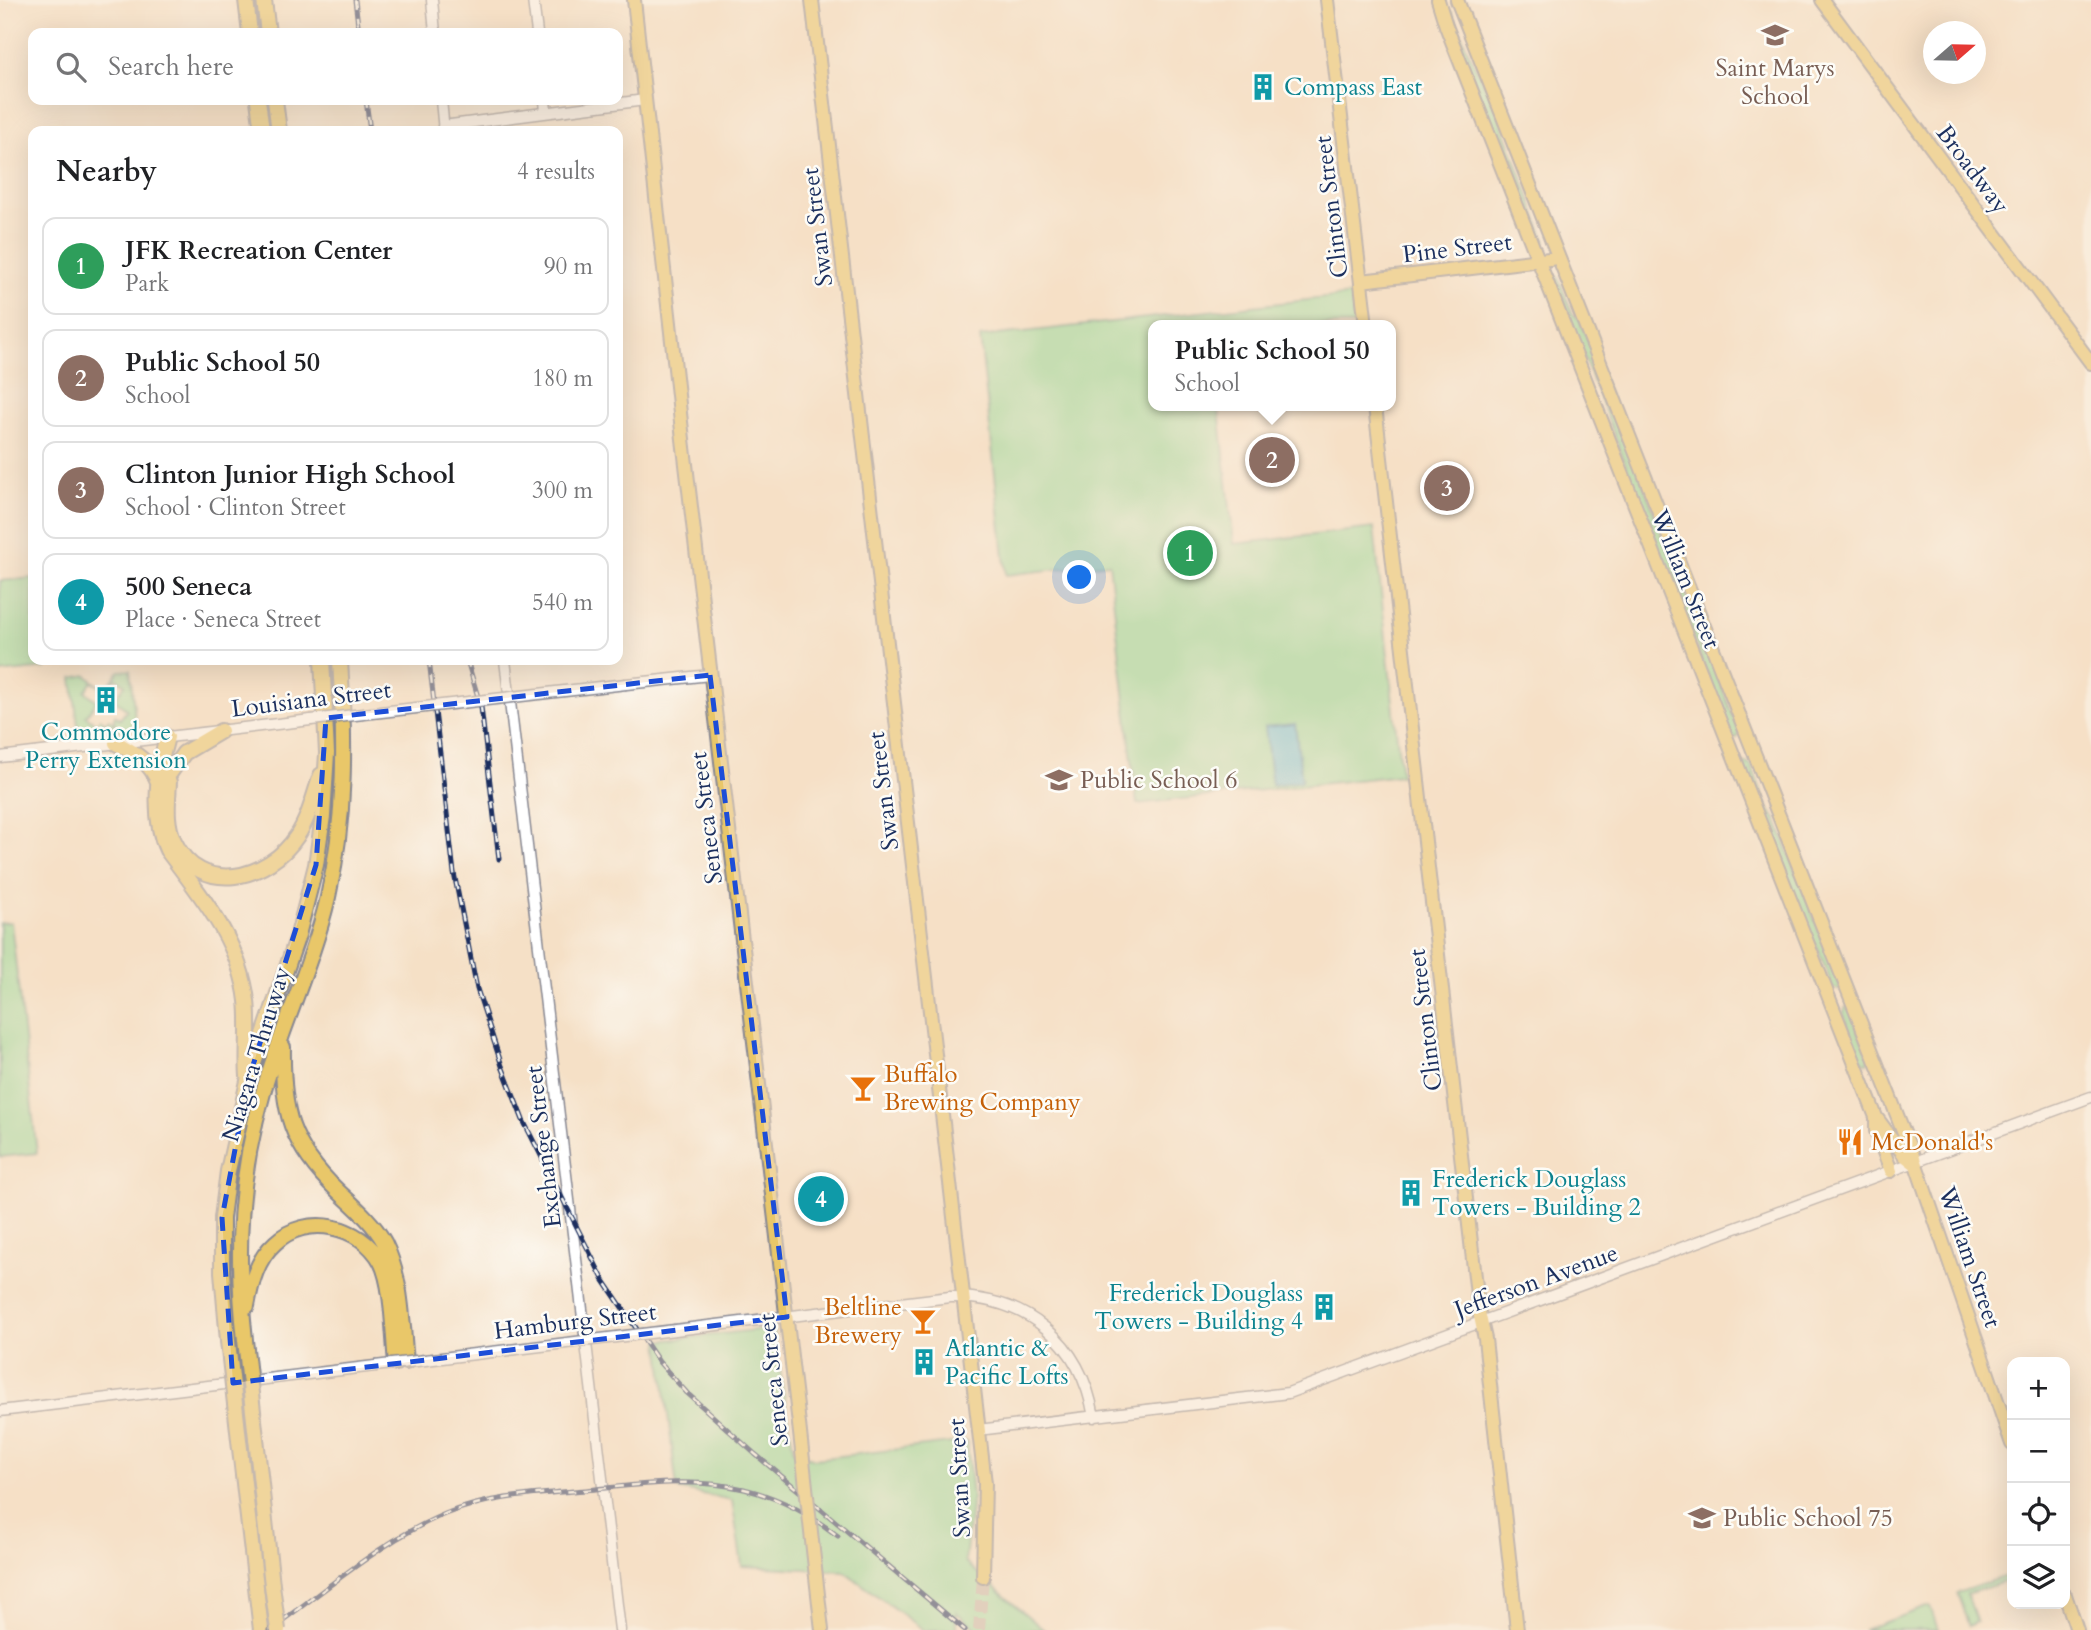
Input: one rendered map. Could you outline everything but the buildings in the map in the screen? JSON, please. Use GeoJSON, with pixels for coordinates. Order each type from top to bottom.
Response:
{"type":"FeatureCollection","features":[{"type":"Feature","properties":{"kind":"highway"},"geometry":{"type":"LineString","coordinates":[[246,0],[249,28]]}},
{"type":"Feature","properties":{"kind":"highway"},"geometry":{"type":"LineString","coordinates":[[264,0],[267,28]]}},
{"type":"Feature","properties":{"kind":"highway"},"geometry":{"type":"LineString","coordinates":[[259,105],[261,126]]}},
{"type":"Feature","properties":{"kind":"highway"},"geometry":{"type":"LineString","coordinates":[[276,105],[278,126]]}},
{"type":"Feature","properties":{"kind":"highway","name":"Niagara Thruway"},"geometry":{"type":"LineString","coordinates":[[261,1630],[228,1340],[222,1272],[222,1218],[228,1171],[248,1081],[312,886],[323,816],[327,753],[323,665]]}},
{"type":"Feature","properties":{"kind":"highway","name":"Niagara Thruway"},"geometry":{"type":"LineString","coordinates":[[278,1630],[243,1325],[239,1234],[253,1135],[264,1088],[321,920],[336,855],[343,777],[340,665]]}},
{"type":"Feature","properties":{"kind":"highway"},"geometry":{"type":"LineString","coordinates":[[170,773],[184,753],[221,731]]}},
{"type":"Feature","properties":{"kind":"highway"},"geometry":{"type":"LineString","coordinates":[[167,737],[170,773],[167,813],[174,841],[199,869],[223,877],[251,873],[270,863],[297,836],[312,802],[327,753]]}},
{"type":"Feature","properties":{"kind":"highway"},"geometry":{"type":"LineString","coordinates":[[167,737],[162,752],[158,808],[161,838],[221,925],[243,977],[247,1001],[248,1081]]}},
{"type":"Feature","properties":{"kind":"highway"},"geometry":{"type":"LineString","coordinates":[[116,743],[148,764],[160,786]]}},
{"type":"Feature","properties":{"kind":"highway"},"geometry":{"type":"LineString","coordinates":[[285,1027],[284,1100],[299,1144],[316,1168],[371,1224],[382,1239],[390,1271],[401,1362]]}},
{"type":"Feature","properties":{"kind":"highway"},"geometry":{"type":"LineString","coordinates":[[243,1325],[250,1290],[261,1261],[276,1242],[299,1229],[326,1226],[348,1232],[373,1251],[390,1271]]}},
{"type":"Feature","properties":{"kind":"main road","name":"Seneca Street"},"geometry":{"type":"LineString","coordinates":[[634,0],[822,1630]]}},
{"type":"Feature","properties":{"kind":"main road","name":"Swan Street"},"geometry":{"type":"LineString","coordinates":[[812,0],[985,1483],[983,1577]]}},
{"type":"Feature","properties":{"kind":"main road","name":"Clinton Street"},"geometry":{"type":"LineString","coordinates":[[1327,0],[1365,320]]}},
{"type":"Feature","properties":{"kind":"main road","name":"William Street"},"geometry":{"type":"LineString","coordinates":[[1438,0],[1876,1117],[1904,1155],[1914,1163]]}},
{"type":"Feature","properties":{"kind":"main road","name":"William Street"},"geometry":{"type":"LineString","coordinates":[[1457,0],[1914,1163],[2007,1430]]}},
{"type":"Feature","properties":{"kind":"main road","name":"Broadway"},"geometry":{"type":"LineString","coordinates":[[1822,0],[2091,363]]}},
{"type":"Feature","properties":{"kind":"main road","name":"Pine Street"},"geometry":{"type":"LineString","coordinates":[[1361,281],[1558,258]]}},
{"type":"Feature","properties":{"kind":"main road","name":"Clinton Street"},"geometry":{"type":"LineString","coordinates":[[1376,411],[1517,1630]]}},
{"type":"Feature","properties":{"kind":"main road"},"geometry":{"type":"LineString","coordinates":[[1876,1117],[1875,1131],[1891,1171]]}},
{"type":"Feature","properties":{"kind":"main road"},"geometry":{"type":"LineString","coordinates":[[2070,1609],[2077,1630]]}},
{"type":"Feature","properties":{"kind":"street"},"geometry":{"type":"LineString","coordinates":[[432,0],[435,28]]}},
{"type":"Feature","properties":{"kind":"street"},"geometry":{"type":"LineString","coordinates":[[533,0],[536,28]]}},
{"type":"Feature","properties":{"kind":"street"},"geometry":{"type":"LineString","coordinates":[[623,103],[645,100]]}},
{"type":"Feature","properties":{"kind":"street"},"geometry":{"type":"LineString","coordinates":[[442,105],[444,126]]}},
{"type":"Feature","properties":{"kind":"street"},"geometry":{"type":"LineString","coordinates":[[545,105],[546,112]]}},
{"type":"Feature","properties":{"kind":"street"},"geometry":{"type":"LineString","coordinates":[[457,126],[604,105]]}},
{"type":"Feature","properties":{"kind":"street","name":"Exchange Street"},"geometry":{"type":"LineString","coordinates":[[506,665],[620,1630]]}},
{"type":"Feature","properties":{"kind":"street","name":"Louisiana Street"},"geometry":{"type":"LineString","coordinates":[[0,757],[710,674]]}},
{"type":"Feature","properties":{"kind":"street","name":"Jefferson Avenue"},"geometry":{"type":"LineString","coordinates":[[978,1430],[1282,1395],[2091,1097]]}},
{"type":"Feature","properties":{"kind":"street","name":"Hamburg Street"},"geometry":{"type":"LineString","coordinates":[[0,1411],[963,1297],[989,1300],[1020,1311],[1054,1335],[1080,1372],[1089,1392],[1094,1417]]}},
{"type":"Feature","properties":{"kind":"highlighted area"},"geometry":{"type":"Polygon","coordinates":[[[710,675],[787,1317],[233,1383],[222,1218],[248,1081],[316,865],[326,718],[710,675]]]}},
{"type":"Feature","properties":{"kind":"green space"},"geometry":{"type":"Polygon","coordinates":[[[1452,12],[1496,108],[1546,242],[1544,244],[1538,241],[1522,199],[1514,192],[1448,14],[1452,12]]]}},
{"type":"Feature","properties":{"kind":"green space"},"geometry":{"type":"Polygon","coordinates":[[[1552,275],[1558,277],[1572,313],[1580,320],[1740,734],[1737,738],[1732,738],[1552,275]]]}},
{"type":"Feature","properties":{"kind":"green space"},"geometry":{"type":"Polygon","coordinates":[[[1351,295],[1354,320],[1148,320],[1148,411],[1219,411],[1234,544],[1374,528],[1401,775],[1137,804],[1109,563],[1006,575],[980,337],[1351,295]]]}},
{"type":"Feature","properties":{"kind":"green space"},"geometry":{"type":"Polygon","coordinates":[[[28,578],[28,665],[46,665],[46,668],[0,673],[0,581],[28,578]]]}},
{"type":"Feature","properties":{"kind":"green space"},"geometry":{"type":"Polygon","coordinates":[[[130,670],[136,728],[115,731],[115,715],[120,719],[127,710],[114,699],[125,685],[116,678],[107,687],[119,671],[130,670]]]}},
{"type":"Feature","properties":{"kind":"green space"},"geometry":{"type":"Polygon","coordinates":[[[86,675],[102,688],[92,682],[85,691],[97,701],[86,716],[96,723],[100,718],[105,723],[109,719],[113,722],[113,731],[79,733],[72,678],[86,675]]]}},
{"type":"Feature","properties":{"kind":"green space"},"geometry":{"type":"Polygon","coordinates":[[[1743,765],[1751,765],[1769,811],[1776,819],[1841,988],[1839,990],[1833,988],[1816,945],[1809,937],[1743,765]]]}},
{"type":"Feature","properties":{"kind":"green space"},"geometry":{"type":"Polygon","coordinates":[[[11,922],[37,1153],[0,1157],[0,923],[11,922]]]}},
{"type":"Feature","properties":{"kind":"green space"},"geometry":{"type":"Polygon","coordinates":[[[1846,1007],[1849,1007],[1870,1060],[1867,1063],[1861,1060],[1843,1013],[1846,1007]]]}},
{"type":"Feature","properties":{"kind":"green space"},"geometry":{"type":"Polygon","coordinates":[[[773,1328],[794,1452],[815,1459],[967,1441],[972,1497],[965,1562],[1044,1630],[978,1630],[956,1612],[956,1630],[923,1630],[844,1571],[742,1566],[732,1500],[677,1489],[659,1341],[773,1328]]]}},
{"type":"Feature","properties":{"kind":"green space"},"geometry":{"type":"Polygon","coordinates":[[[2007,1576],[2007,1590],[2004,1582],[1967,1594],[1977,1622],[1969,1626],[1957,1593],[2007,1576]]]}},
{"type":"Feature","properties":{"kind":"green space"},"geometry":{"type":"Polygon","coordinates":[[[1930,1606],[1938,1630],[1863,1630],[1930,1606]]]}},
{"type":"Feature","properties":{"kind":"water"},"geometry":{"type":"Polygon","coordinates":[[[1295,724],[1302,781],[1272,785],[1265,727],[1295,724]]]}},
{"type":"Feature","properties":{"kind":"tunnel"},"geometry":{"type":"LineString","coordinates":[[979,1630],[983,1577]]}},
{"type":"Feature","properties":{"kind":"railway"},"geometry":{"type":"LineString","coordinates":[[355,0],[358,28]]}},
{"type":"Feature","properties":{"kind":"railway"},"geometry":{"type":"LineString","coordinates":[[367,105],[369,126]]}},
{"type":"Feature","properties":{"kind":"railway"},"geometry":{"type":"LineString","coordinates":[[430,665],[454,873],[477,989],[523,1120],[603,1279],[659,1362],[687,1393],[755,1454],[965,1630]]}},
{"type":"Feature","properties":{"kind":"railway"},"geometry":{"type":"LineString","coordinates":[[468,665],[481,707],[499,859]]}},
{"type":"Feature","properties":{"kind":"railway"},"geometry":{"type":"LineString","coordinates":[[269,1630],[398,1538],[445,1514],[497,1500],[645,1484],[724,1485],[757,1492],[782,1502],[838,1536]]}},
{"type":"Feature","properties":{"kind":"place","name":"Saint Marys School"},"geometry":{"type":"Point","coordinates":[1775,35]}},
{"type":"Feature","properties":{"kind":"place","name":"Compass East"},"geometry":{"type":"Point","coordinates":[1263,87]}},
{"type":"Feature","properties":{"kind":"place","name":"Public School 50"},"geometry":{"type":"Point","coordinates":[1272,460]}},
{"type":"Feature","properties":{"kind":"place","name":"Clinton Junior High School"},"geometry":{"type":"Point","coordinates":[1447,488]}},
{"type":"Feature","properties":{"kind":"place","name":"JFK Recreation Center"},"geometry":{"type":"Point","coordinates":[1190,553]}},
{"type":"Feature","properties":{"kind":"place","name":"Commodore Perry Extension"},"geometry":{"type":"Point","coordinates":[106,700]}},
{"type":"Feature","properties":{"kind":"place","name":"Public School 6"},"geometry":{"type":"Point","coordinates":[1059,780]}},
{"type":"Feature","properties":{"kind":"place","name":"Buffalo Brewing Company"},"geometry":{"type":"Point","coordinates":[863,1088]}},
{"type":"Feature","properties":{"kind":"place","name":"McDonald's"},"geometry":{"type":"Point","coordinates":[1850,1142]}},
{"type":"Feature","properties":{"kind":"place","name":"Frederick Douglass Towers - Building 2"},"geometry":{"type":"Point","coordinates":[1411,1193]}},
{"type":"Feature","properties":{"kind":"place","name":"500 Seneca"},"geometry":{"type":"Point","coordinates":[821,1199]}},
{"type":"Feature","properties":{"kind":"place","name":"Frederick Douglass Towers - Building 4"},"geometry":{"type":"Point","coordinates":[1324,1307]}},
{"type":"Feature","properties":{"kind":"place","name":"Beltline Brewery"},"geometry":{"type":"Point","coordinates":[923,1321]}},
{"type":"Feature","properties":{"kind":"place","name":"Atlantic & Pacific Lofts"},"geometry":{"type":"Point","coordinates":[924,1362]}},
{"type":"Feature","properties":{"kind":"place","name":"Public School 75"},"geometry":{"type":"Point","coordinates":[1702,1518]}}]}
